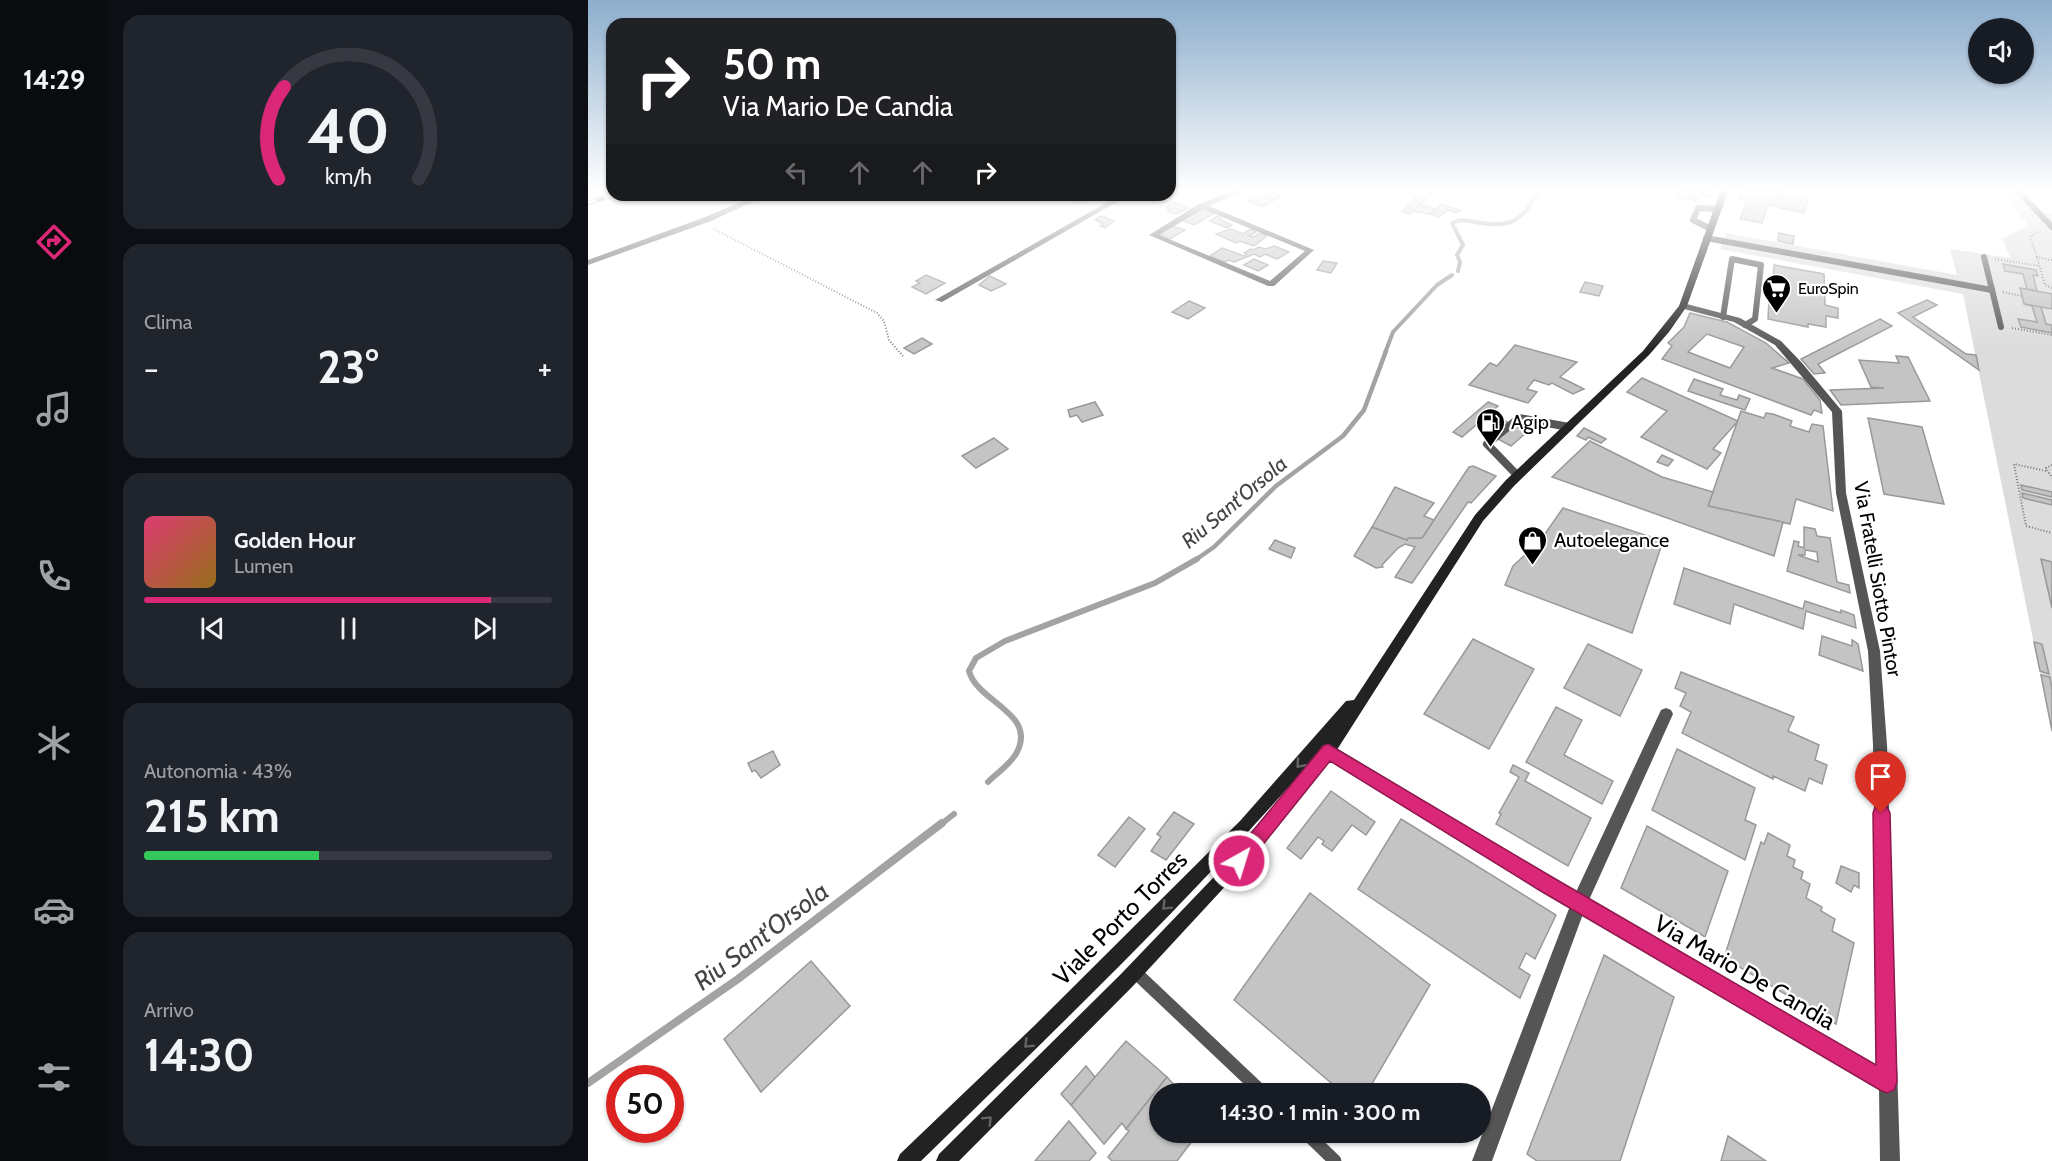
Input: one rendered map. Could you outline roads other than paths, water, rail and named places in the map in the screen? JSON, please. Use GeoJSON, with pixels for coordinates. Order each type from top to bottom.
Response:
{"type":"FeatureCollection","features":[{"type":"Feature","properties":{"kind":"main road","name":"Viale Porto Torres"},"geometry":{"type":"LineString","coordinates":[[946,1161],[1136,972],[1239,861],[1328,751],[1479,518],[1518,476],[1646,353],[1666,330],[1683,306],[1705,243]]}},
{"type":"Feature","properties":{"kind":"main road","name":"Viale Porto Torres"},"geometry":{"type":"LineString","coordinates":[[907,1161],[1048,1024],[1245,826],[1379,672]]}},
{"type":"Feature","properties":{"kind":"street"},"geometry":{"type":"LineString","coordinates":[[588,263],[643,243]]}},
{"type":"Feature","properties":{"kind":"street"},"geometry":{"type":"LineString","coordinates":[[939,300],[1040,243]]}},
{"type":"Feature","properties":{"kind":"street"},"geometry":{"type":"LineString","coordinates":[[1172,243],[1271,284],[1310,250],[1293,243]]}},
{"type":"Feature","properties":{"kind":"street","name":"Via Fratelli Siotto Pintor"},"geometry":{"type":"LineString","coordinates":[[1683,306],[1745,325],[1778,343],[1837,411],[1841,493],[1874,651],[1880,745],[1890,1161]]}},
{"type":"Feature","properties":{"kind":"street"},"geometry":{"type":"LineString","coordinates":[[1482,1161],[1579,903],[1666,714]]}},
{"type":"Feature","properties":{"kind":"street","name":"Via Mario De Candia"},"geometry":{"type":"LineString","coordinates":[[1328,751],[1579,903],[1887,1082]]}},
{"type":"Feature","properties":{"kind":"lane"},"geometry":{"type":"LineString","coordinates":[[1759,243],[1992,290]]}},
{"type":"Feature","properties":{"kind":"lane"},"geometry":{"type":"LineString","coordinates":[[1984,257],[2001,327]]}},
{"type":"Feature","properties":{"kind":"lane"},"geometry":{"type":"LineString","coordinates":[[1723,317],[1732,259],[1761,265],[1755,319],[1745,325]]}},
{"type":"Feature","properties":{"kind":"lane"},"geometry":{"type":"LineString","coordinates":[[1518,476],[1487,444],[1519,418],[1569,426]]}},
{"type":"Feature","properties":{"kind":"lane"},"geometry":{"type":"LineString","coordinates":[[1136,972],[1252,1083]]}},
{"type":"Feature","properties":{"kind":"lane"},"geometry":{"type":"LineString","coordinates":[[1316,1143],[1335,1161]]}},
{"type":"Feature","properties":{"kind":"waterway","name":"Riu Sant'Orsola"},"geometry":{"type":"LineString","coordinates":[[1458,271],[1460,262],[1457,255],[1462,243]]}},
{"type":"Feature","properties":{"kind":"waterway","name":"Riu Sant'Orsola"},"geometry":{"type":"LineString","coordinates":[[1385,353],[1393,332],[1437,285],[1452,275]]}},
{"type":"Feature","properties":{"kind":"waterway","name":"Riu Sant'Orsola"},"geometry":{"type":"LineString","coordinates":[[1196,559],[1214,547],[1276,486],[1343,436],[1364,410],[1386,351]]}},
{"type":"Feature","properties":{"kind":"waterway","name":"Riu Sant'Orsola"},"geometry":{"type":"LineString","coordinates":[[988,782],[1015,756],[1021,739],[1019,727],[1013,717],[974,682],[969,671],[976,658],[1005,641],[1155,583],[1196,559]]}},
{"type":"Feature","properties":{"kind":"waterway","name":"Riu Sant'Orsola"},"geometry":{"type":"LineString","coordinates":[[940,825],[954,814]]}},
{"type":"Feature","properties":{"kind":"waterway","name":"Riu Sant'Orsola"},"geometry":{"type":"LineString","coordinates":[[588,1083],[738,979],[942,823]]}},
{"type":"Feature","properties":{"kind":"place","name":"EuroSpin"},"geometry":{"type":"Point","coordinates":[1777,314]}},
{"type":"Feature","properties":{"kind":"place","name":"Agip"},"geometry":{"type":"Point","coordinates":[1490,448]}},
{"type":"Feature","properties":{"kind":"place","name":"Autoelegance"},"geometry":{"type":"Point","coordinates":[1533,566]}}]}
